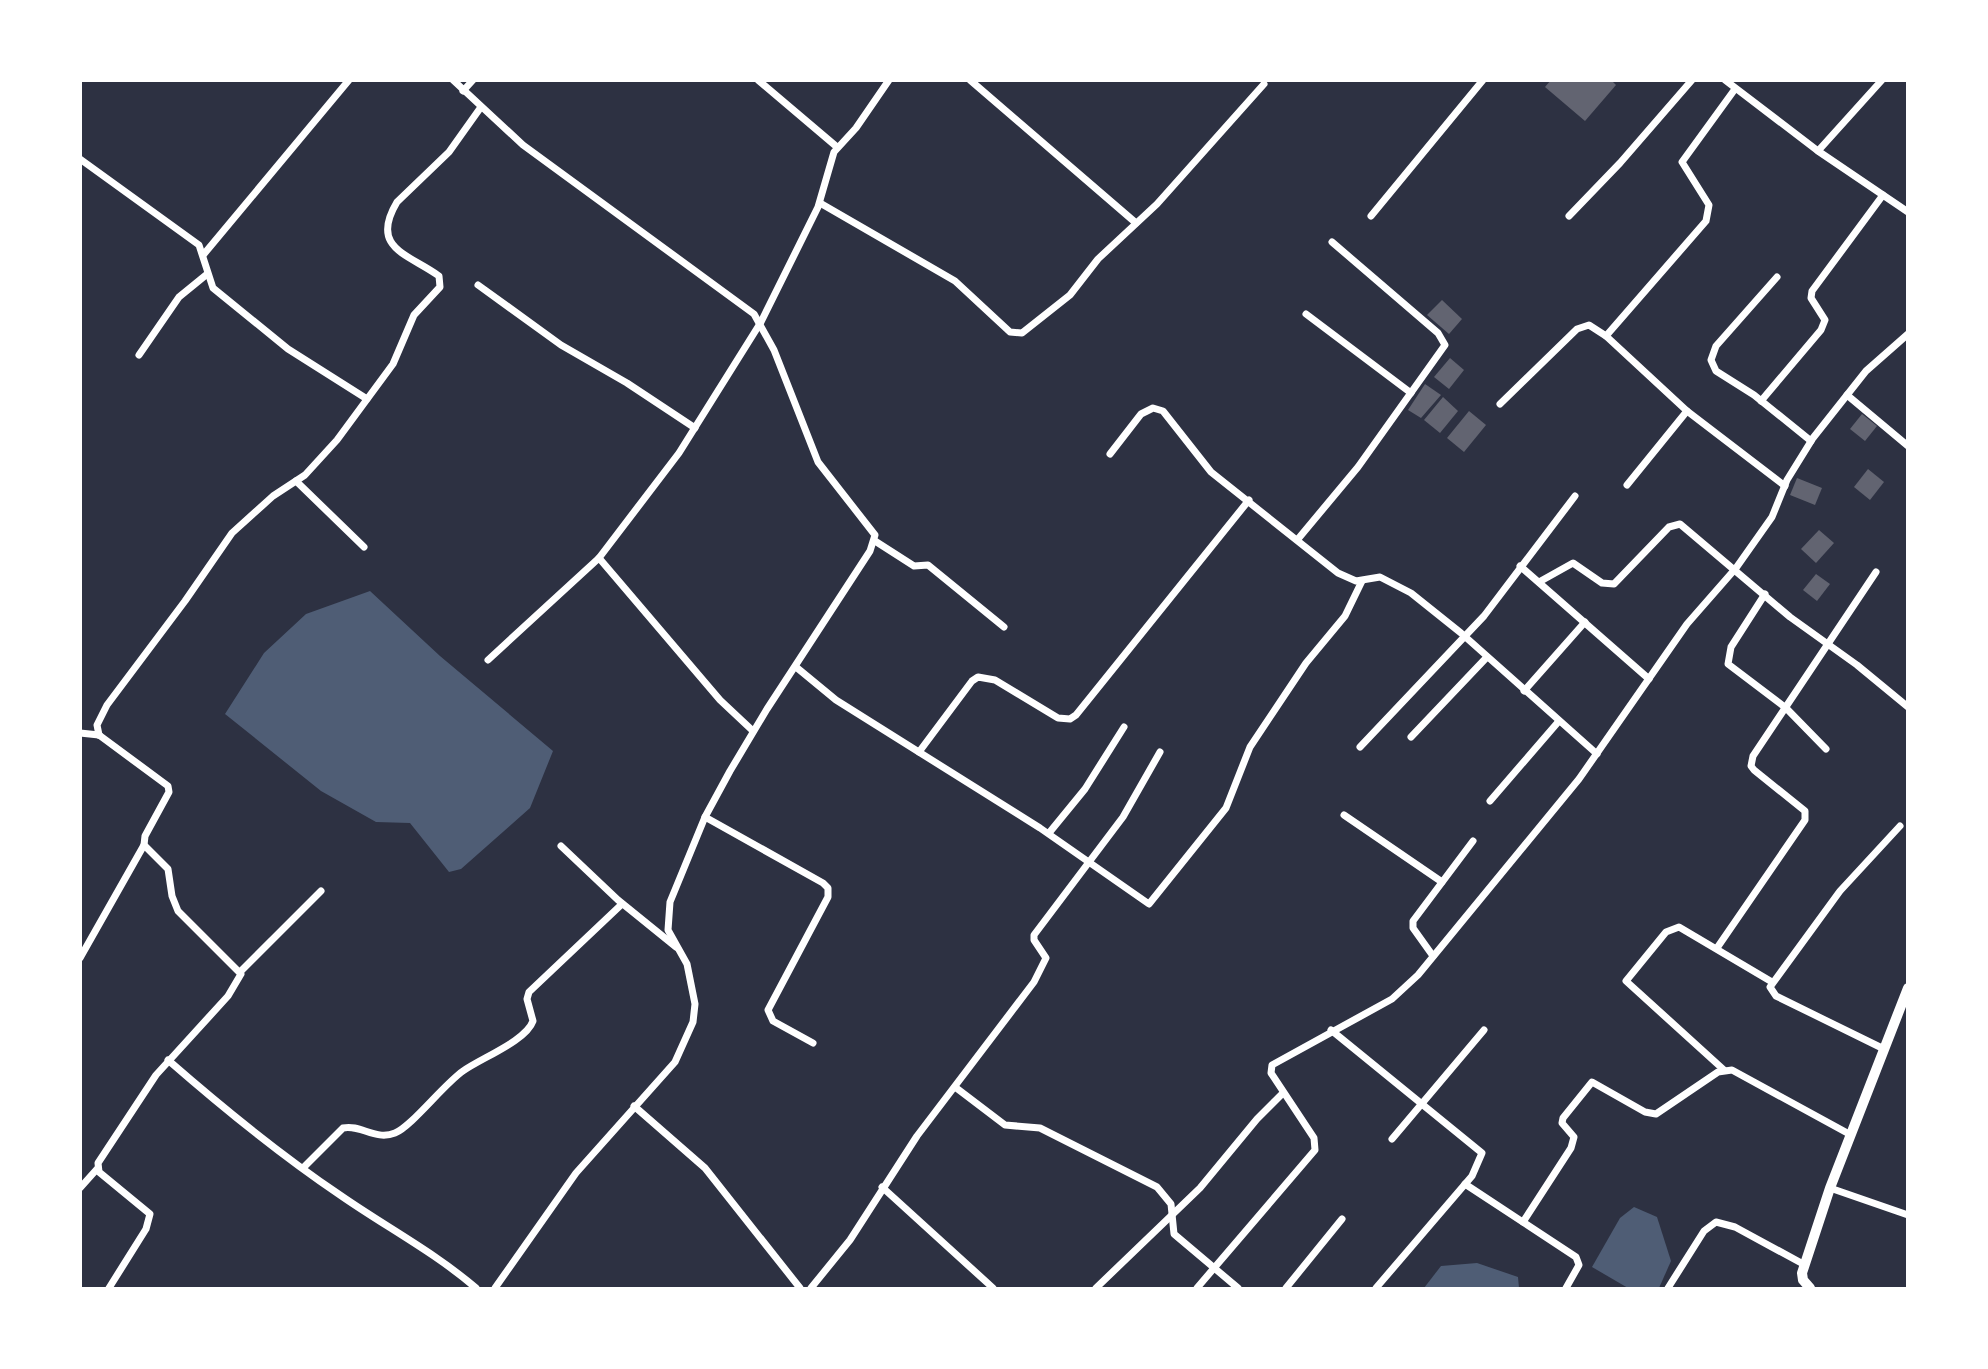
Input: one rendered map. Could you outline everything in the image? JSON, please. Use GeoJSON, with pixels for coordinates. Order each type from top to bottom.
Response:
{"type":"FeatureCollection","features":[{"type":"Feature","properties":{"kind":"street"},"geometry":{"type":"LineString","coordinates":[[204,254],[349,80]]}},
{"type":"Feature","properties":{"kind":"street"},"geometry":{"type":"LineString","coordinates":[[453,80],[523,145],[736,298],[761,322],[818,462],[867,521],[875,541],[914,566],[928,565],[1004,627]]}},
{"type":"Feature","properties":{"kind":"street"},"geometry":{"type":"LineString","coordinates":[[463,91],[473,80]]}},
{"type":"Feature","properties":{"kind":"street"},"geometry":{"type":"LineString","coordinates":[[758,80],[837,147]]}},
{"type":"Feature","properties":{"kind":"street"},"geometry":{"type":"LineString","coordinates":[[488,660],[599,558],[695,428],[761,322],[820,203],[837,147],[856,128],[889,80]]}},
{"type":"Feature","properties":{"kind":"street"},"geometry":{"type":"LineString","coordinates":[[970,80],[1136,223]]}},
{"type":"Feature","properties":{"kind":"street"},"geometry":{"type":"LineString","coordinates":[[1371,216],[1483,80]]}},
{"type":"Feature","properties":{"kind":"street"},"geometry":{"type":"LineString","coordinates":[[1569,216],[1620,163],[1692,80]]}},
{"type":"Feature","properties":{"kind":"street"},"geometry":{"type":"LineString","coordinates":[[1725,80],[1818,151],[1908,212]]}},
{"type":"Feature","properties":{"kind":"street"},"geometry":{"type":"LineString","coordinates":[[1818,151],[1882,80]]}},
{"type":"Feature","properties":{"kind":"street"},"geometry":{"type":"LineString","coordinates":[[820,203],[942,272],[1015,334],[1031,327],[1070,295],[1098,259],[1136,223],[1264,84]]}},
{"type":"Feature","properties":{"kind":"street"},"geometry":{"type":"LineString","coordinates":[[1606,336],[1706,221],[1709,205],[1682,162],[1735,89]]}},
{"type":"Feature","properties":{"kind":"street"},"geometry":{"type":"LineString","coordinates":[[99,735],[97,725],[107,705],[232,533],[273,496],[316,465],[393,364],[414,315],[437,291],[441,280],[434,272],[394,248],[388,231],[391,213],[397,202],[457,143],[481,107]]}},
{"type":"Feature","properties":{"kind":"street"},"geometry":{"type":"LineString","coordinates":[[80,159],[194,241],[204,254],[206,275],[213,288],[288,349],[367,399]]}},
{"type":"Feature","properties":{"kind":"street"},"geometry":{"type":"LineString","coordinates":[[1761,401],[1821,330],[1825,320],[1811,298],[1812,291],[1883,195]]}},
{"type":"Feature","properties":{"kind":"street"},"geometry":{"type":"LineString","coordinates":[[1298,539],[1358,467],[1442,351],[1444,340],[1332,242]]}},
{"type":"Feature","properties":{"kind":"street"},"geometry":{"type":"LineString","coordinates":[[139,355],[179,297],[206,275]]}},
{"type":"Feature","properties":{"kind":"street"},"geometry":{"type":"LineString","coordinates":[[1777,277],[1712,353],[1711,360],[1716,371],[1761,401],[1811,441]]}},
{"type":"Feature","properties":{"kind":"street"},"geometry":{"type":"LineString","coordinates":[[478,285],[561,345],[627,383],[695,428]]}},
{"type":"Feature","properties":{"kind":"street"},"geometry":{"type":"LineString","coordinates":[[1306,314],[1411,393]]}},
{"type":"Feature","properties":{"kind":"street"},"geometry":{"type":"LineString","coordinates":[[1500,404],[1577,329],[1589,325],[1606,336],[1687,411],[1785,486]]}},
{"type":"Feature","properties":{"kind":"street"},"geometry":{"type":"LineString","coordinates":[[1197,1289],[1315,1150],[1314,1138],[1270,1073],[1272,1065],[1331,1030],[1392,999],[1433,956],[1597,754],[1687,624],[1736,568],[1772,517],[1785,486],[1811,441],[1873,365],[1908,334]]}},
{"type":"Feature","properties":{"kind":"street"},"geometry":{"type":"LineString","coordinates":[[1847,395],[1908,446]]}},
{"type":"Feature","properties":{"kind":"street"},"geometry":{"type":"LineString","coordinates":[[1110,454],[1140,414],[1158,408],[1165,413],[1211,472],[1338,573],[1362,581],[1380,577],[1389,579],[1411,593],[1466,637],[1597,754]]}},
{"type":"Feature","properties":{"kind":"street"},"geometry":{"type":"LineString","coordinates":[[1627,485],[1687,411]]}},
{"type":"Feature","properties":{"kind":"street"},"geometry":{"type":"LineString","coordinates":[[296,481],[364,547]]}},
{"type":"Feature","properties":{"kind":"street"},"geometry":{"type":"LineString","coordinates":[[1360,747],[1466,637],[1575,496]]}},
{"type":"Feature","properties":{"kind":"street"},"geometry":{"type":"LineString","coordinates":[[919,751],[972,681],[978,677],[995,680],[1058,718],[1070,719],[1076,715],[1249,500]]}},
{"type":"Feature","properties":{"kind":"street"},"geometry":{"type":"LineString","coordinates":[[1539,582],[1573,563],[1601,583],[1614,584],[1675,524],[1686,526],[1765,594],[1908,707]]}},
{"type":"Feature","properties":{"kind":"street"},"geometry":{"type":"LineString","coordinates":[[495,1289],[560,1195],[634,1106],[675,1062],[693,1022],[693,982],[668,930],[668,911],[705,817],[753,731],[875,541]]}},
{"type":"Feature","properties":{"kind":"street"},"geometry":{"type":"LineString","coordinates":[[599,558],[720,700],[753,731]]}},
{"type":"Feature","properties":{"kind":"street"},"geometry":{"type":"LineString","coordinates":[[1520,566],[1649,678]]}},
{"type":"Feature","properties":{"kind":"street"},"geometry":{"type":"LineString","coordinates":[[1717,948],[1805,820],[1805,811],[1751,766],[1753,756],[1830,645],[1876,572]]}},
{"type":"Feature","properties":{"kind":"street"},"geometry":{"type":"LineString","coordinates":[[796,667],[836,700],[1049,833],[1143,903],[1151,903],[1226,808],[1250,747],[1306,663],[1345,616],[1362,581]]}},
{"type":"Feature","properties":{"kind":"street"},"geometry":{"type":"LineString","coordinates":[[1765,594],[1731,647],[1728,664],[1786,708],[1826,749]]}},
{"type":"Feature","properties":{"kind":"street"},"geometry":{"type":"LineString","coordinates":[[1524,691],[1585,622]]}},
{"type":"Feature","properties":{"kind":"street"},"geometry":{"type":"LineString","coordinates":[[1411,737],[1488,657]]}},
{"type":"Feature","properties":{"kind":"street"},"geometry":{"type":"LineString","coordinates":[[1490,801],[1559,721]]}},
{"type":"Feature","properties":{"kind":"street"},"geometry":{"type":"LineString","coordinates":[[1049,833],[1085,789],[1124,727]]}},
{"type":"Feature","properties":{"kind":"street"},"geometry":{"type":"LineString","coordinates":[[80,733],[99,735],[169,786],[169,792],[145,836],[144,845],[82,954]]}},
{"type":"Feature","properties":{"kind":"street"},"geometry":{"type":"LineString","coordinates":[[811,1289],[850,1240],[882,1187],[1013,1012],[1043,967],[1046,958],[1034,940],[1034,935],[1136,798],[1160,752]]}},
{"type":"Feature","properties":{"kind":"street"},"geometry":{"type":"LineString","coordinates":[[1344,815],[1442,882]]}},
{"type":"Feature","properties":{"kind":"street"},"geometry":{"type":"LineString","coordinates":[[705,817],[828,888],[828,897],[768,1010],[773,1021],[813,1043]]}},
{"type":"Feature","properties":{"kind":"street"},"geometry":{"type":"LineString","coordinates":[[1884,1049],[1776,996],[1771,990],[1772,982],[1840,891],[1900,826]]}},
{"type":"Feature","properties":{"kind":"street"},"geometry":{"type":"LineString","coordinates":[[1433,956],[1412,925],[1473,842]]}},
{"type":"Feature","properties":{"kind":"street"},"geometry":{"type":"LineString","coordinates":[[144,845],[168,869],[172,896],[178,911],[240,972]]}},
{"type":"Feature","properties":{"kind":"street"},"geometry":{"type":"LineString","coordinates":[[561,846],[622,904],[679,949]]}},
{"type":"Feature","properties":{"kind":"street"},"geometry":{"type":"LineString","coordinates":[[80,1188],[97,1169],[97,1163],[168,1060],[228,996],[240,972],[321,891]]}},
{"type":"Feature","properties":{"kind":"street"},"geometry":{"type":"LineString","coordinates":[[303,1168],[343,1128],[352,1127],[379,1136],[401,1130],[433,1096],[461,1072],[527,1032],[533,1021],[527,999],[529,992],[622,904]]}},
{"type":"Feature","properties":{"kind":"street"},"geometry":{"type":"LineString","coordinates":[[1772,982],[1686,929],[1665,932],[1626,981],[1724,1070],[1741,1073],[1851,1135]]}},
{"type":"Feature","properties":{"kind":"street"},"geometry":{"type":"LineString","coordinates":[[1810,1289],[1802,1278],[1830,1188],[1908,988]]}},
{"type":"Feature","properties":{"kind":"street"},"geometry":{"type":"LineString","coordinates":[[1331,1030],[1482,1153],[1465,1184],[1376,1289]]}},
{"type":"Feature","properties":{"kind":"street"},"geometry":{"type":"LineString","coordinates":[[1392,1139],[1484,1030]]}},
{"type":"Feature","properties":{"kind":"street"},"geometry":{"type":"LineString","coordinates":[[168,1060],[253,1133],[434,1254],[476,1289]]}},
{"type":"Feature","properties":{"kind":"street"},"geometry":{"type":"LineString","coordinates":[[1523,1222],[1574,1141],[1562,1123],[1588,1083],[1598,1084],[1645,1112],[1656,1114],[1724,1070]]}},
{"type":"Feature","properties":{"kind":"street"},"geometry":{"type":"LineString","coordinates":[[955,1087],[1005,1125],[1040,1128],[1157,1187],[1171,1204],[1176,1237],[1238,1289]]}},
{"type":"Feature","properties":{"kind":"street"},"geometry":{"type":"LineString","coordinates":[[1096,1289],[1171,1218],[1283,1093]]}},
{"type":"Feature","properties":{"kind":"street"},"geometry":{"type":"LineString","coordinates":[[634,1106],[705,1168],[800,1289]]}},
{"type":"Feature","properties":{"kind":"street"},"geometry":{"type":"LineString","coordinates":[[97,1169],[150,1214],[146,1229],[109,1289]]}},
{"type":"Feature","properties":{"kind":"street"},"geometry":{"type":"LineString","coordinates":[[1465,1184],[1578,1261],[1566,1289]]}},
{"type":"Feature","properties":{"kind":"street"},"geometry":{"type":"LineString","coordinates":[[882,1187],[993,1289]]}},
{"type":"Feature","properties":{"kind":"street"},"geometry":{"type":"LineString","coordinates":[[1830,1188],[1908,1215]]}},
{"type":"Feature","properties":{"kind":"street"},"geometry":{"type":"LineString","coordinates":[[1286,1289],[1342,1219]]}},
{"type":"Feature","properties":{"kind":"street"},"geometry":{"type":"LineString","coordinates":[[1668,1289],[1704,1231],[1716,1222],[1735,1227],[1805,1265]]}},
{"type":"Feature","properties":{"kind":"water"},"geometry":{"type":"Polygon","coordinates":[[[370,591],[440,656],[553,751],[530,808],[461,869],[449,872],[410,823],[376,822],[321,791],[225,714],[264,653],[306,614],[370,591]]]}},
{"type":"Feature","properties":{"kind":"water"},"geometry":{"type":"Polygon","coordinates":[[[1634,1207],[1657,1217],[1671,1261],[1659,1288],[1628,1288],[1592,1267],[1620,1218],[1634,1207]]]}},
{"type":"Feature","properties":{"kind":"water"},"geometry":{"type":"Polygon","coordinates":[[[1477,1263],[1518,1277],[1519,1288],[1424,1288],[1441,1266],[1477,1263]]]}},
{"type":"Feature","properties":{"kind":"building"},"geometry":{"type":"Polygon","coordinates":[[[1551,80],[1611,80],[1616,85],[1585,121],[1545,87],[1551,80]]]}},
{"type":"Feature","properties":{"kind":"building"},"geometry":{"type":"Polygon","coordinates":[[[1442,300],[1462,319],[1449,334],[1427,315],[1442,300]]]}},
{"type":"Feature","properties":{"kind":"building"},"geometry":{"type":"Polygon","coordinates":[[[1450,358],[1464,370],[1449,389],[1434,377],[1450,358]]]}},
{"type":"Feature","properties":{"kind":"building"},"geometry":{"type":"Polygon","coordinates":[[[1425,384],[1441,395],[1421,418],[1408,410],[1425,384]]]}},
{"type":"Feature","properties":{"kind":"building"},"geometry":{"type":"Polygon","coordinates":[[[1443,397],[1458,411],[1440,433],[1424,420],[1443,397]]]}},
{"type":"Feature","properties":{"kind":"building"},"geometry":{"type":"Polygon","coordinates":[[[1469,411],[1486,425],[1464,452],[1447,438],[1469,411]]]}},
{"type":"Feature","properties":{"kind":"building"},"geometry":{"type":"Polygon","coordinates":[[[1862,414],[1877,426],[1865,441],[1850,429],[1862,414]]]}},
{"type":"Feature","properties":{"kind":"building"},"geometry":{"type":"Polygon","coordinates":[[[1868,469],[1884,482],[1870,500],[1854,487],[1868,469]]]}},
{"type":"Feature","properties":{"kind":"building"},"geometry":{"type":"Polygon","coordinates":[[[1797,478],[1822,488],[1815,505],[1790,495],[1797,478]]]}},
{"type":"Feature","properties":{"kind":"building"},"geometry":{"type":"Polygon","coordinates":[[[1819,530],[1834,543],[1816,563],[1801,549],[1819,530]]]}},
{"type":"Feature","properties":{"kind":"building"},"geometry":{"type":"Polygon","coordinates":[[[1816,574],[1830,584],[1817,601],[1803,590],[1816,574]]]}}]}
